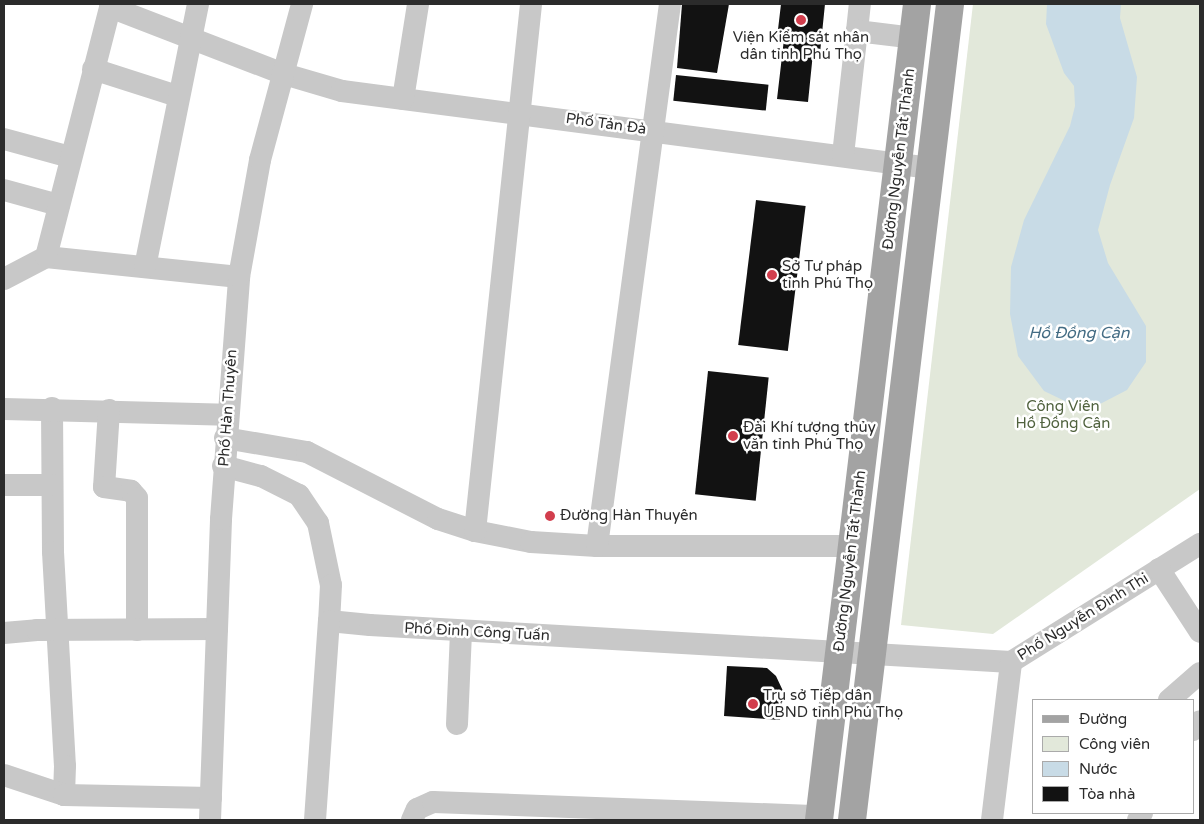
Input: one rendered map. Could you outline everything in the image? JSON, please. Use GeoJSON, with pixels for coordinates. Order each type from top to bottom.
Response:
{"type":"FeatureCollection","features":[{"type":"Feature","properties":{"kind":"main road","name":"Đường Nguyễn Tất Thành"},"geometry":{"type":"LineString","coordinates":[[819,818],[917,4]]}},
{"type":"Feature","properties":{"kind":"main road","name":"Đường Nguyễn Tất Thành"},"geometry":{"type":"LineString","coordinates":[[852,820],[950,4]]}},
{"type":"Feature","properties":{"kind":"street"},"geometry":{"type":"LineString","coordinates":[[145,267],[177,96],[198,4]]}},
{"type":"Feature","properties":{"kind":"street","name":"Phố Hàn Thuyên"},"geometry":{"type":"LineString","coordinates":[[210,820],[226,414],[239,277],[260,160],[302,4]]}},
{"type":"Feature","properties":{"kind":"street"},"geometry":{"type":"LineString","coordinates":[[402,99],[418,4]]}},
{"type":"Feature","properties":{"kind":"street"},"geometry":{"type":"LineString","coordinates":[[475,531],[531,4]]}},
{"type":"Feature","properties":{"kind":"street"},"geometry":{"type":"LineString","coordinates":[[597,546],[670,4]]}},
{"type":"Feature","properties":{"kind":"street"},"geometry":{"type":"LineString","coordinates":[[843,155],[860,4]]}},
{"type":"Feature","properties":{"kind":"street"},"geometry":{"type":"LineString","coordinates":[[46,257],[110,6]]}},
{"type":"Feature","properties":{"kind":"street","name":"Phố Tản Đà"},"geometry":{"type":"LineString","coordinates":[[110,6],[284,74],[342,91],[520,112],[930,168]]}},
{"type":"Feature","properties":{"kind":"street"},"geometry":{"type":"LineString","coordinates":[[857,31],[914,38]]}},
{"type":"Feature","properties":{"kind":"street"},"geometry":{"type":"LineString","coordinates":[[93,69],[177,96]]}},
{"type":"Feature","properties":{"kind":"street"},"geometry":{"type":"LineString","coordinates":[[4,139],[70,157]]}},
{"type":"Feature","properties":{"kind":"street"},"geometry":{"type":"LineString","coordinates":[[4,190],[59,205]]}},
{"type":"Feature","properties":{"kind":"street"},"geometry":{"type":"LineString","coordinates":[[4,278],[46,257],[239,277]]}},
{"type":"Feature","properties":{"kind":"street"},"geometry":{"type":"LineString","coordinates":[[4,409],[52,408],[226,414]]}},
{"type":"Feature","properties":{"kind":"street"},"geometry":{"type":"LineString","coordinates":[[52,408],[52,485],[64,795]]}},
{"type":"Feature","properties":{"kind":"street"},"geometry":{"type":"LineString","coordinates":[[109,410],[104,487],[131,491],[137,498],[137,630]]}},
{"type":"Feature","properties":{"kind":"street"},"geometry":{"type":"LineString","coordinates":[[225,438],[307,452],[438,519],[475,531],[531,542],[597,546],[852,546]]}},
{"type":"Feature","properties":{"kind":"street"},"geometry":{"type":"LineString","coordinates":[[224,466],[261,476],[299,495],[318,523],[330,586],[315,820]]}},
{"type":"Feature","properties":{"kind":"street"},"geometry":{"type":"LineString","coordinates":[[4,485],[52,485]]}},
{"type":"Feature","properties":{"kind":"street","name":"Phố Nguyễn Đình Thi"},"geometry":{"type":"LineString","coordinates":[[839,654],[1011,662],[1200,544]]}},
{"type":"Feature","properties":{"kind":"street"},"geometry":{"type":"LineString","coordinates":[[1159,569],[1200,632]]}},
{"type":"Feature","properties":{"kind":"street","name":"Phố Đinh Công Tuấn"},"geometry":{"type":"LineString","coordinates":[[329,621],[839,654]]}},
{"type":"Feature","properties":{"kind":"street"},"geometry":{"type":"LineString","coordinates":[[4,633],[58,630],[217,629]]}},
{"type":"Feature","properties":{"kind":"street"},"geometry":{"type":"LineString","coordinates":[[457,724],[461,631]]}},
{"type":"Feature","properties":{"kind":"street"},"geometry":{"type":"LineString","coordinates":[[992,820],[1011,662]]}},
{"type":"Feature","properties":{"kind":"street"},"geometry":{"type":"LineString","coordinates":[[1170,699],[1200,673]]}},
{"type":"Feature","properties":{"kind":"street"},"geometry":{"type":"LineString","coordinates":[[4,775],[64,795],[211,798]]}},
{"type":"Feature","properties":{"kind":"street"},"geometry":{"type":"LineString","coordinates":[[412,820],[417,809],[433,802],[561,813],[819,818]]}},
{"type":"Feature","properties":{"kind":"green space","name":"Công Viên Hồ Đồng Cận"},"geometry":{"type":"Polygon","coordinates":[[[973,4],[1200,4],[1200,489],[993,634],[901,625],[973,4]]]}},
{"type":"Feature","properties":{"kind":"water","name":"Hồ Đồng Cận"},"geometry":{"type":"Polygon","coordinates":[[[1047,4],[1121,4],[1120,18],[1137,77],[1134,118],[1110,185],[1098,230],[1108,263],[1146,326],[1146,362],[1127,390],[1100,404],[1069,403],[1044,391],[1018,356],[1010,314],[1011,267],[1024,220],[1070,126],[1075,106],[1074,86],[1064,73],[1046,24],[1047,4]]]}},
{"type":"Feature","properties":{"kind":"building"},"geometry":{"type":"Polygon","coordinates":[[[682,4],[729,4],[717,73],[677,68],[682,4]]]}},
{"type":"Feature","properties":{"kind":"building"},"geometry":{"type":"Polygon","coordinates":[[[781,4],[825,4],[820,53],[813,53],[808,102],[777,99],[784,39],[777,38],[781,4]]]}},
{"type":"Feature","properties":{"kind":"building"},"geometry":{"type":"Polygon","coordinates":[[[676,75],[768,85],[766,111],[673,101],[676,75]]]}},
{"type":"Feature","properties":{"kind":"building","name":"Sở Tư pháp tỉnh Phú Thọ"},"geometry":{"type":"Polygon","coordinates":[[[756,200],[806,206],[788,351],[738,345],[756,200]]]}},
{"type":"Feature","properties":{"kind":"building","name":"Đài Khí tượng thủy văn tỉnh Phú Thọ"},"geometry":{"type":"Polygon","coordinates":[[[708,371],[769,377],[756,501],[695,494],[708,371]]]}},
{"type":"Feature","properties":{"kind":"building","name":"Trụ sở Tiếp dân UBND tỉnh Phú Thọ"},"geometry":{"type":"Polygon","coordinates":[[[727,666],[767,668],[776,676],[783,691],[780,720],[724,716],[727,666]]]}},
{"type":"Feature","properties":{"kind":"place","name":"Viện Kiểm sát nhân dân tỉnh Phú Thọ"},"geometry":{"type":"Point","coordinates":[801,20]}},
{"type":"Feature","properties":{"kind":"place","name":"Sở Tư pháp tỉnh Phú Thọ"},"geometry":{"type":"Point","coordinates":[772,275]}},
{"type":"Feature","properties":{"kind":"place","name":"Đài Khí tượng thủy văn tỉnh Phú Thọ"},"geometry":{"type":"Point","coordinates":[733,436]}},
{"type":"Feature","properties":{"kind":"place","name":"Đường Hàn Thuyên"},"geometry":{"type":"Point","coordinates":[550,516]}},
{"type":"Feature","properties":{"kind":"place","name":"Trụ sở Tiếp dân UBND tỉnh Phú Thọ"},"geometry":{"type":"Point","coordinates":[753,704]}}]}
